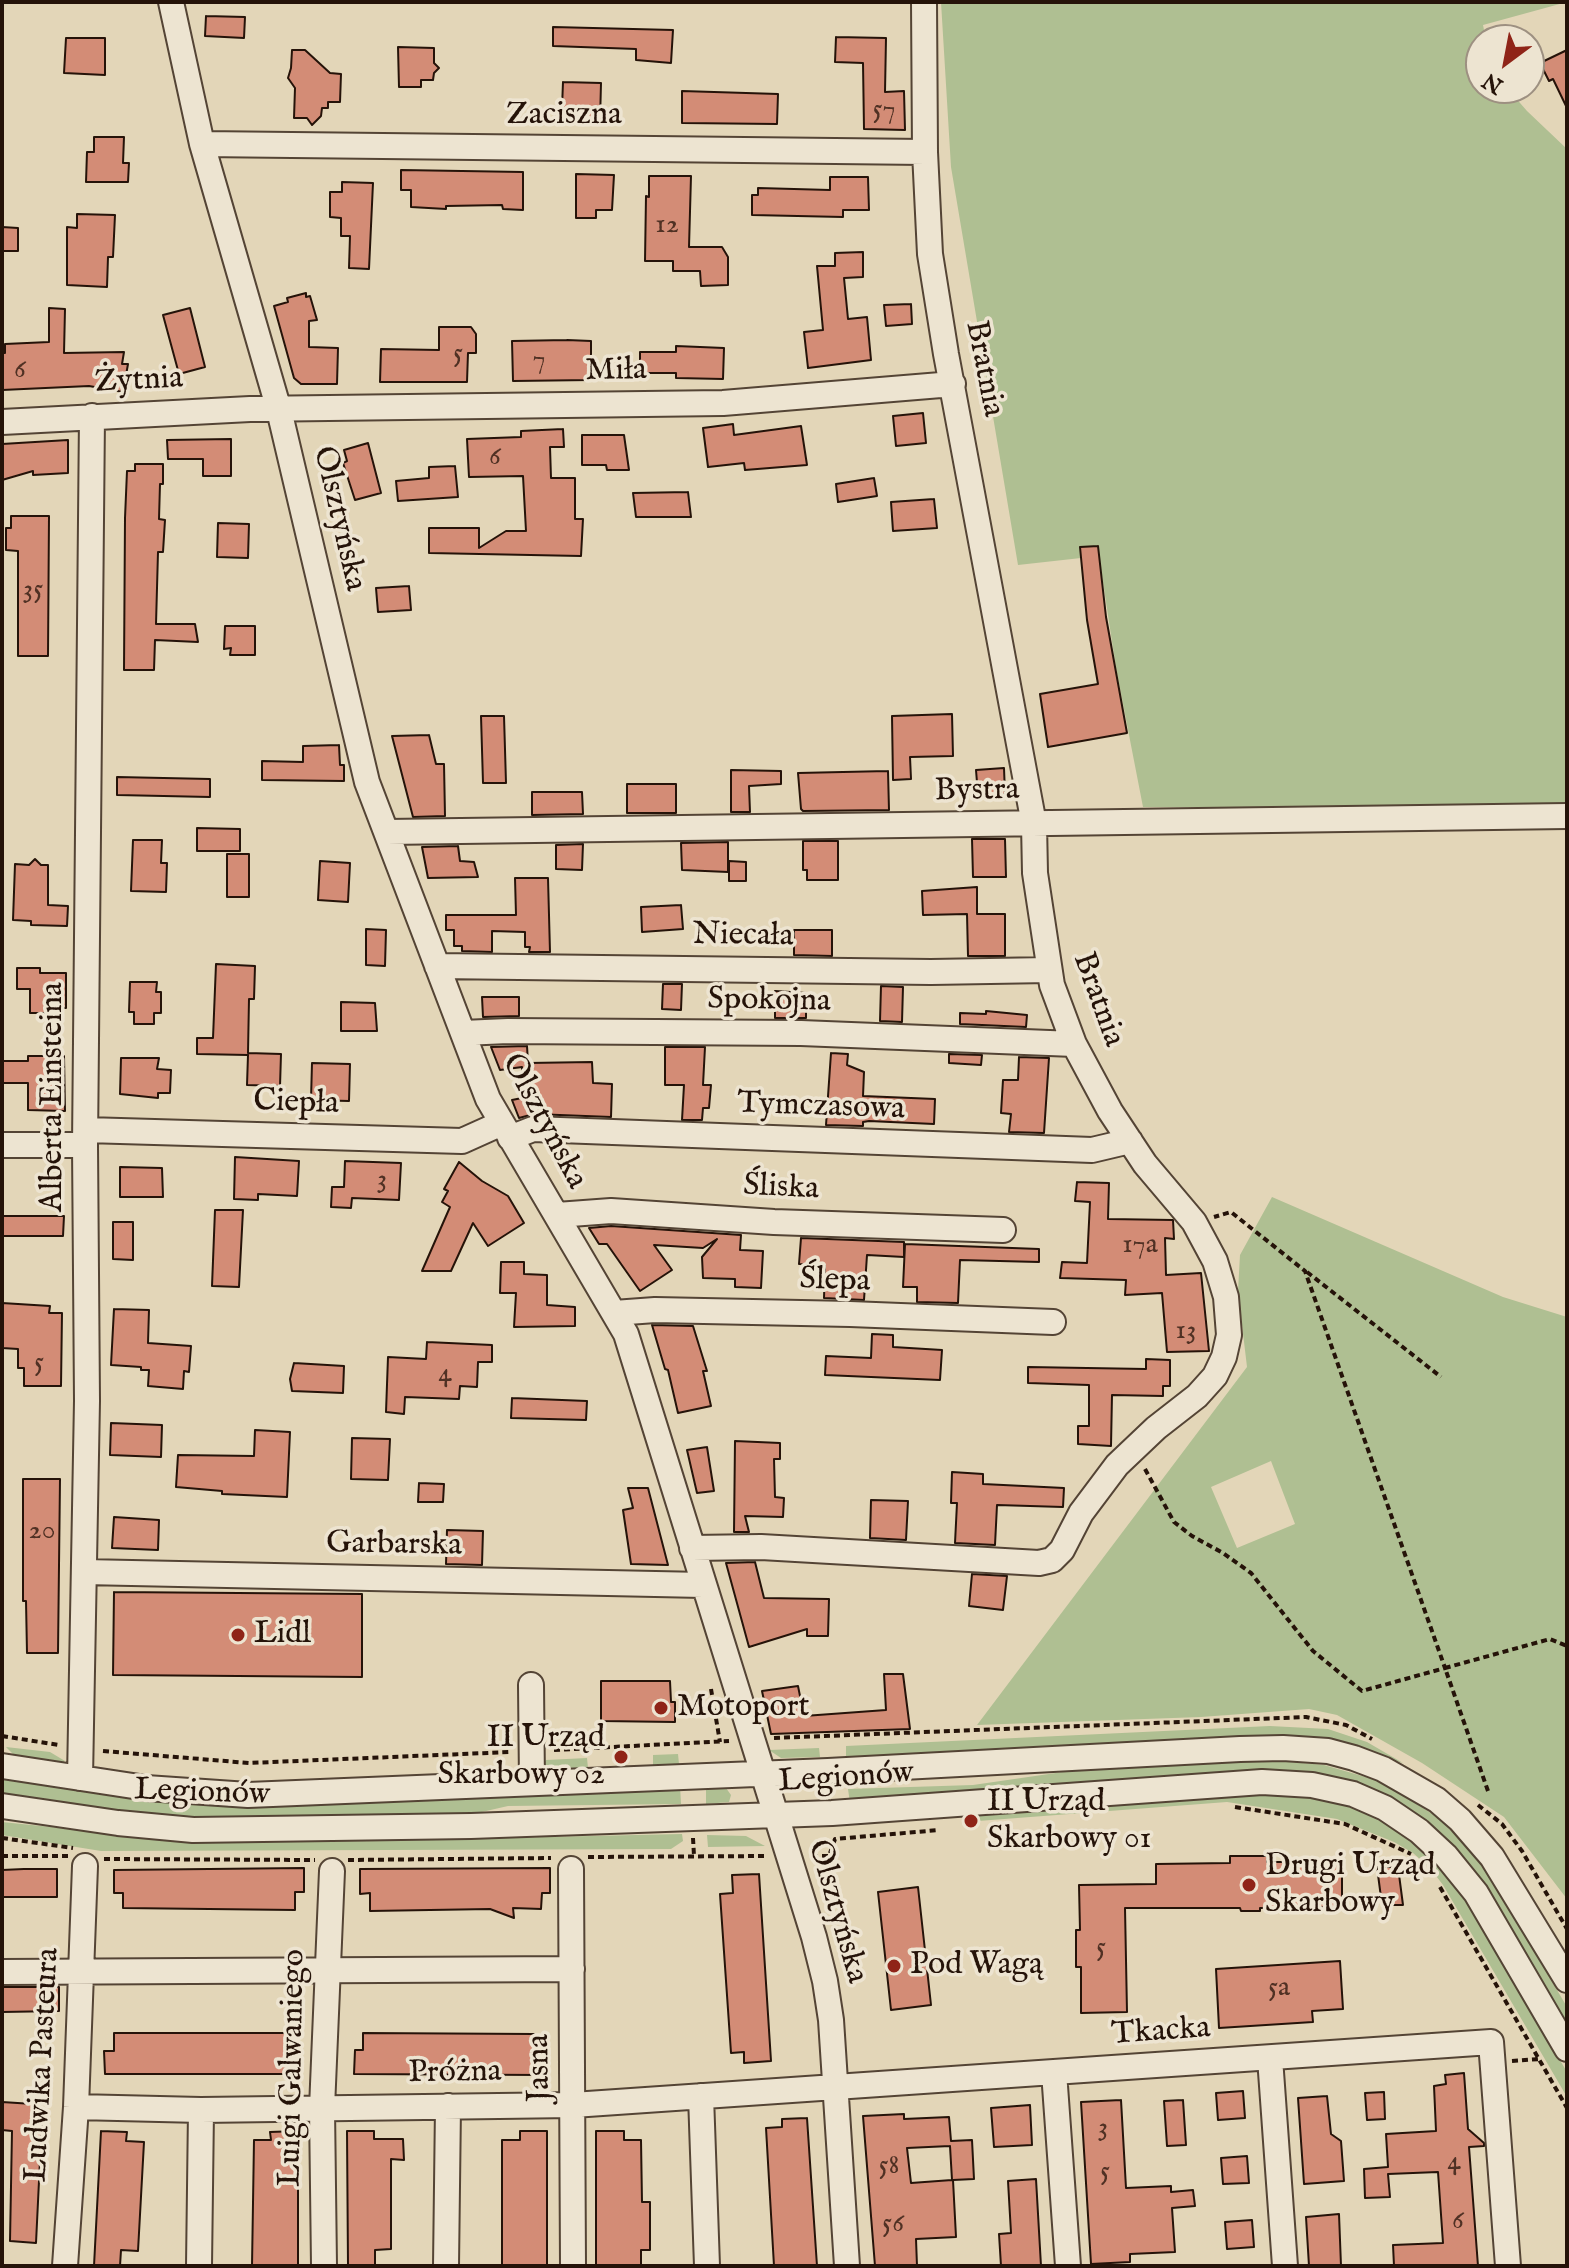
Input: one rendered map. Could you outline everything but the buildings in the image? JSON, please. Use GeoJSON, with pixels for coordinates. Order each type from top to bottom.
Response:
{"type":"FeatureCollection","features":[{"type":"Feature","properties":{"kind":"street","name":"Olsztyńska"},"geometry":{"type":"LineString","coordinates":[[171,2],[202,144],[279,410],[367,782],[488,1099],[626,1334],[825,1981],[831,2020],[847,2266]]}},
{"type":"Feature","properties":{"kind":"street","name":"Bratnia"},"geometry":{"type":"LineString","coordinates":[[692,1548],[761,1547],[1039,1563],[1052,1560],[1062,1550],[1081,1513],[1117,1465],[1156,1428],[1197,1396],[1215,1376],[1229,1335],[1226,1297],[1215,1261],[1194,1222],[1145,1164],[1110,1111],[1074,1044],[1049,970],[1035,873],[1034,824],[930,254],[925,152],[924,2]]}},
{"type":"Feature","properties":{"kind":"street","name":"Zaciszna"},"geometry":{"type":"LineString","coordinates":[[202,144],[925,152]]}},
{"type":"Feature","properties":{"kind":"street","name":"Miła"},"geometry":{"type":"LineString","coordinates":[[279,410],[723,403],[953,384]]}},
{"type":"Feature","properties":{"kind":"street","name":"Żytnia"},"geometry":{"type":"LineString","coordinates":[[2,422],[279,410]]}},
{"type":"Feature","properties":{"kind":"street","name":"Alberta Einsteina"},"geometry":{"type":"LineString","coordinates":[[80,1778],[87,1401],[85,1137],[92,416]]}},
{"type":"Feature","properties":{"kind":"street","name":"Bystra"},"geometry":{"type":"LineString","coordinates":[[387,832],[1567,816]]}},
{"type":"Feature","properties":{"kind":"street","name":"Niecała"},"geometry":{"type":"LineString","coordinates":[[437,966],[931,972],[1049,970]]}},
{"type":"Feature","properties":{"kind":"street","name":"Spokojna"},"geometry":{"type":"LineString","coordinates":[[463,1033],[801,1033],[1074,1044]]}},
{"type":"Feature","properties":{"kind":"street","name":"Ciepła"},"geometry":{"type":"LineString","coordinates":[[2,1145],[85,1137],[462,1141],[506,1130]]}},
{"type":"Feature","properties":{"kind":"street","name":"Tymczasowa"},"geometry":{"type":"LineString","coordinates":[[506,1130],[1092,1150],[1130,1141]]}},
{"type":"Feature","properties":{"kind":"street","name":"Śliska"},"geometry":{"type":"LineString","coordinates":[[557,1215],[611,1211],[774,1222],[1003,1230]]}},
{"type":"Feature","properties":{"kind":"street","name":"Ślepa"},"geometry":{"type":"LineString","coordinates":[[614,1313],[655,1310],[1053,1322]]}},
{"type":"Feature","properties":{"kind":"street","name":"Garbarska"},"geometry":{"type":"LineString","coordinates":[[84,1572],[703,1585]]}},
{"type":"Feature","properties":{"kind":"street"},"geometry":{"type":"LineString","coordinates":[[531,1685],[532,1783]]}},
{"type":"Feature","properties":{"kind":"street","name":"Legionów"},"geometry":{"type":"LineString","coordinates":[[2,1766],[146,1788],[248,1795],[1283,1748],[1328,1751],[1354,1758],[1410,1783],[1460,1820],[1492,1857],[1567,1980]]}},
{"type":"Feature","properties":{"kind":"street","name":"Legionów"},"geometry":{"type":"LineString","coordinates":[[2,1806],[118,1823],[193,1830],[471,1826],[775,1816],[1262,1782],[1312,1785],[1353,1794],[1385,1808],[1419,1831],[1446,1856],[1484,1906],[1567,2049]]}},
{"type":"Feature","properties":{"kind":"street","name":"Ludwika Pasteura"},"geometry":{"type":"LineString","coordinates":[[65,2266],[76,2107],[84,1857]]}},
{"type":"Feature","properties":{"kind":"street","name":"Jasna"},"geometry":{"type":"LineString","coordinates":[[570,1862],[573,2266]]}},
{"type":"Feature","properties":{"kind":"street","name":"Luigi Galwaniego"},"geometry":{"type":"LineString","coordinates":[[324,2266],[322,2108],[332,1863]]}},
{"type":"Feature","properties":{"kind":"street"},"geometry":{"type":"LineString","coordinates":[[2,1972],[572,1969]]}},
{"type":"Feature","properties":{"kind":"street","name":"Tkacka"},"geometry":{"type":"LineString","coordinates":[[835,2087],[1491,2042],[1508,2266]]}},
{"type":"Feature","properties":{"kind":"street"},"geometry":{"type":"LineString","coordinates":[[1270,2058],[1285,2266]]}},
{"type":"Feature","properties":{"kind":"street"},"geometry":{"type":"LineString","coordinates":[[1054,2072],[1068,2266]]}},
{"type":"Feature","properties":{"kind":"street","name":"Próżna"},"geometry":{"type":"LineString","coordinates":[[76,2107],[201,2110],[573,2105],[835,2087]]}},
{"type":"Feature","properties":{"kind":"street"},"geometry":{"type":"LineString","coordinates":[[701,2096],[707,2266]]}},
{"type":"Feature","properties":{"kind":"street"},"geometry":{"type":"LineString","coordinates":[[446,2266],[448,2106]]}},
{"type":"Feature","properties":{"kind":"street"},"geometry":{"type":"LineString","coordinates":[[199,2266],[201,2110]]}},
{"type":"Feature","properties":{"kind":"path"},"geometry":{"type":"LineString","coordinates":[[1194,1222],[1231,1212],[1441,1377]]}},
{"type":"Feature","properties":{"kind":"path"},"geometry":{"type":"LineString","coordinates":[[1305,1271],[1488,1791]]}},
{"type":"Feature","properties":{"kind":"path"},"geometry":{"type":"LineString","coordinates":[[1131,1451],[1144,1467],[1174,1522],[1251,1573],[1313,1651],[1362,1691],[1550,1639],[1567,1646]]}},
{"type":"Feature","properties":{"kind":"path"},"geometry":{"type":"LineString","coordinates":[[765,1739],[825,1739],[1306,1717],[1346,1725],[1380,1744]]}},
{"type":"Feature","properties":{"kind":"path"},"geometry":{"type":"LineString","coordinates":[[2,1736],[69,1746]]}},
{"type":"Feature","properties":{"kind":"path"},"geometry":{"type":"LineString","coordinates":[[93,1750],[249,1763],[724,1742]]}},
{"type":"Feature","properties":{"kind":"path"},"geometry":{"type":"LineString","coordinates":[[1227,1806],[1345,1824],[1411,1855],[1419,1863]]}},
{"type":"Feature","properties":{"kind":"path"},"geometry":{"type":"LineString","coordinates":[[813,1856],[829,1856],[835,1839],[952,1829]]}},
{"type":"Feature","properties":{"kind":"path"},"geometry":{"type":"LineString","coordinates":[[693,1834],[694,1856]]}},
{"type":"Feature","properties":{"kind":"path"},"geometry":{"type":"LineString","coordinates":[[2,1838],[84,1857]]}},
{"type":"Feature","properties":{"kind":"path"},"geometry":{"type":"LineString","coordinates":[[1522,1851],[1567,1929]]}},
{"type":"Feature","properties":{"kind":"path"},"geometry":{"type":"LineString","coordinates":[[2,1856],[332,1863],[570,1862],[771,1856]]}},
{"type":"Feature","properties":{"kind":"path"},"geometry":{"type":"LineString","coordinates":[[1436,1880],[1567,2108]]}},
{"type":"Feature","properties":{"kind":"green space"},"geometry":{"type":"Polygon","coordinates":[[[941,2],[1567,2],[1487,24],[1465,24],[1465,104],[1521,104],[1567,149],[1567,806],[1143,807],[1116,668],[1099,556],[1018,565],[951,167],[941,2]]]}},
{"type":"Feature","properties":{"kind":"green space"},"geometry":{"type":"Polygon","coordinates":[[[1272,1197],[1503,1297],[1567,1317],[1567,1899],[1504,1817],[1422,1763],[1337,1715],[1309,1709],[1201,1717],[977,1725],[1247,1367],[1238,1291],[1240,1255],[1272,1197]],[[1271,1461],[1211,1487],[1237,1548],[1295,1524],[1271,1461]]]}},
{"type":"Feature","properties":{"kind":"green space"},"geometry":{"type":"Polygon","coordinates":[[[1270,1726],[1328,1729],[1367,1742],[1403,1763],[1337,1742],[1294,1736],[846,1757],[846,1746],[1270,1726]]]}},
{"type":"Feature","properties":{"kind":"green space"},"geometry":{"type":"Polygon","coordinates":[[[6,1747],[50,1752],[65,1761],[15,1756],[6,1747]]]}},
{"type":"Feature","properties":{"kind":"green space"},"geometry":{"type":"Polygon","coordinates":[[[819,1748],[820,1757],[781,1758],[769,1750],[819,1748]]]}},
{"type":"Feature","properties":{"kind":"green space"},"geometry":{"type":"Polygon","coordinates":[[[678,1754],[679,1764],[653,1765],[653,1755],[678,1754]]]}},
{"type":"Feature","properties":{"kind":"green space"},"geometry":{"type":"Polygon","coordinates":[[[587,1758],[588,1768],[553,1770],[543,1764],[546,1760],[587,1758]]]}},
{"type":"Feature","properties":{"kind":"green space"},"geometry":{"type":"Polygon","coordinates":[[[1280,1761],[1324,1765],[1383,1782],[1437,1817],[1467,1846],[1490,1876],[1567,2007],[1567,2024],[1460,1852],[1430,1823],[1408,1809],[1348,1781],[1279,1770],[1227,1771],[850,1803],[848,1789],[973,1785],[1111,1765],[1280,1761]]]}},
{"type":"Feature","properties":{"kind":"green space"},"geometry":{"type":"Polygon","coordinates":[[[2,1777],[199,1805],[260,1806],[680,1785],[681,1804],[508,1806],[473,1814],[206,1817],[111,1812],[2,1794],[2,1777]]]}},
{"type":"Feature","properties":{"kind":"green space"},"geometry":{"type":"Polygon","coordinates":[[[706,1786],[726,1788],[731,1795],[729,1802],[706,1804],[706,1786]]]}},
{"type":"Feature","properties":{"kind":"green space"},"geometry":{"type":"Polygon","coordinates":[[[1289,1793],[1327,1799],[1369,1812],[1407,1835],[1453,1880],[1567,2072],[1567,2097],[1443,1885],[1413,1853],[1394,1842],[1337,1819],[1227,1802],[978,1821],[978,1815],[1209,1796],[1289,1793]]]}},
{"type":"Feature","properties":{"kind":"green space"},"geometry":{"type":"Polygon","coordinates":[[[2,1822],[150,1837],[453,1839],[682,1834],[683,1841],[671,1849],[101,1851],[2,1835],[2,1822]]]}},
{"type":"Feature","properties":{"kind":"green space"},"geometry":{"type":"Polygon","coordinates":[[[707,1835],[746,1836],[765,1846],[708,1847],[707,1835]]]}},
{"type":"Feature","properties":{"kind":"place","name":"Lidl"},"geometry":{"type":"Point","coordinates":[238,1635]}},
{"type":"Feature","properties":{"kind":"place","name":"Motoport"},"geometry":{"type":"Point","coordinates":[661,1708]}},
{"type":"Feature","properties":{"kind":"place","name":"II Urząd Skarbowy 02"},"geometry":{"type":"Point","coordinates":[621,1757]}},
{"type":"Feature","properties":{"kind":"place","name":"II Urząd Skarbowy 01"},"geometry":{"type":"Point","coordinates":[971,1821]}},
{"type":"Feature","properties":{"kind":"place","name":"Drugi Urząd Skarbowy"},"geometry":{"type":"Point","coordinates":[1249,1885]}},
{"type":"Feature","properties":{"kind":"place","name":"Pod Wagą"},"geometry":{"type":"Point","coordinates":[894,1966]}}]}
